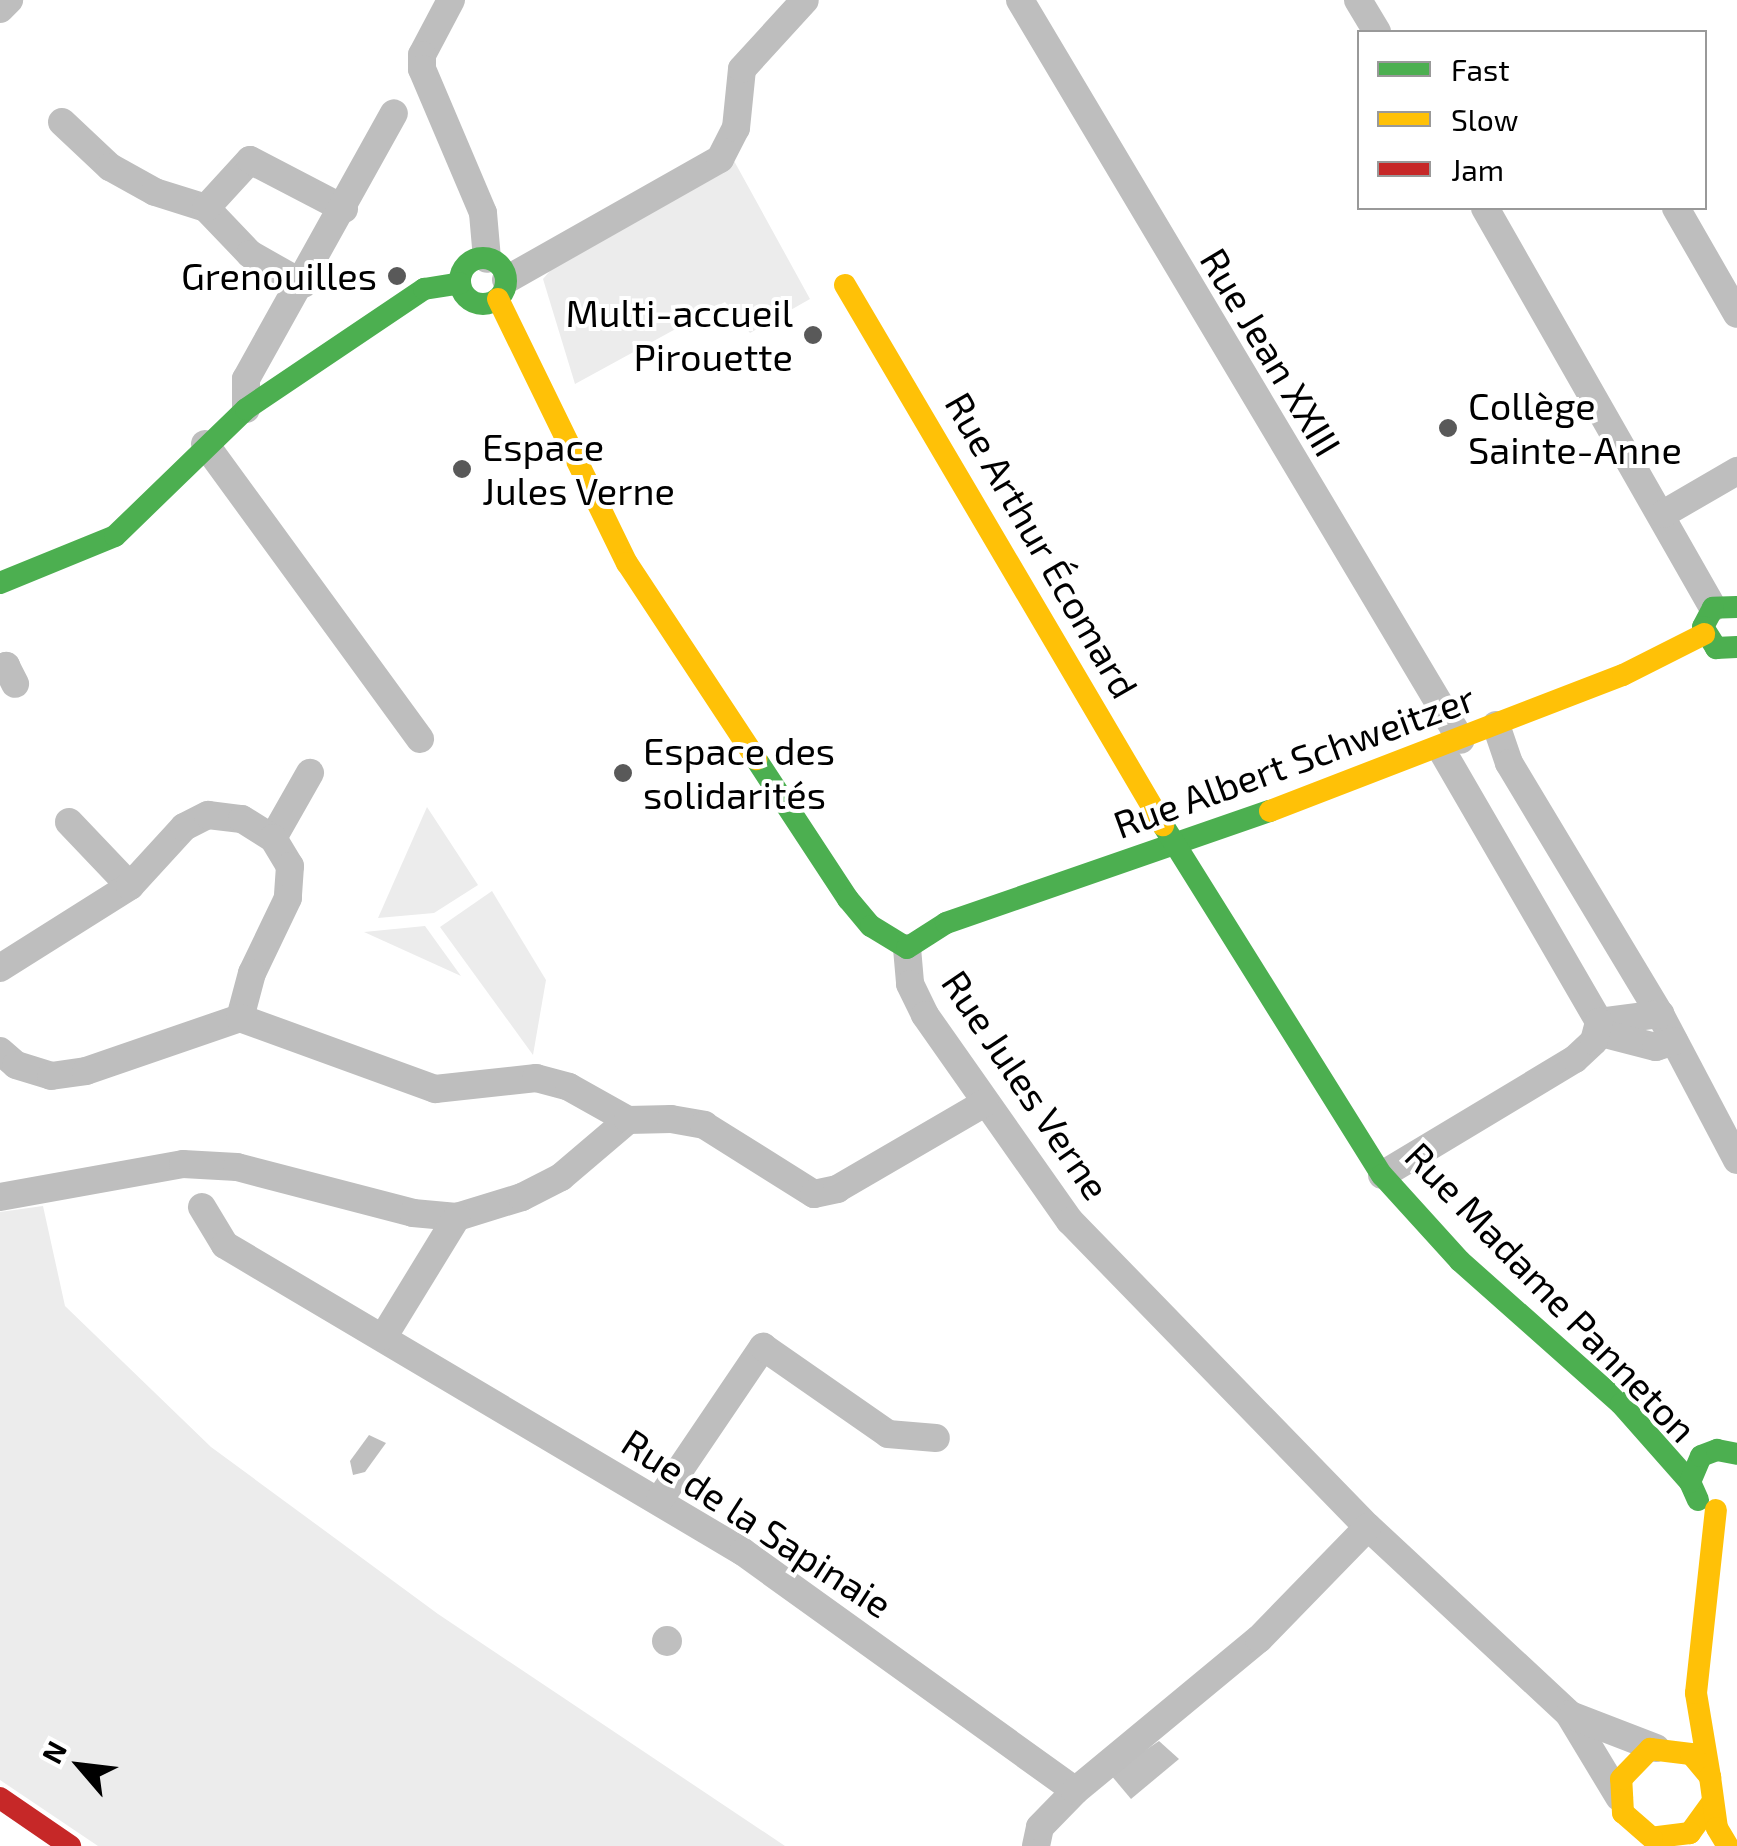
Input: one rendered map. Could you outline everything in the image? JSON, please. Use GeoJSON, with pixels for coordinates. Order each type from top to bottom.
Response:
{"type":"FeatureCollection","features":[{"type":"Feature","properties":{"kind":"street"},"geometry":{"type":"LineString","coordinates":[[0,9],[9,0]]}},
{"type":"Feature","properties":{"kind":"street","name":"Rue Jules Verne"},"geometry":{"type":"LineString","coordinates":[[451,0],[422,54],[426,79],[483,213],[497,279],[627,562],[862,918],[907,948],[916,998],[1070,1221],[1368,1528],[1569,1714],[1619,1796]]}},
{"type":"Feature","properties":{"kind":"street"},"geometry":{"type":"LineString","coordinates":[[460,283],[471,302],[497,279],[720,159],[736,128],[737,86],[749,59],[805,0]]}},
{"type":"Feature","properties":{"kind":"street","name":"Rue Jean XXIII"},"geometry":{"type":"LineString","coordinates":[[1020,0],[1451,744],[1598,1027]]}},
{"type":"Feature","properties":{"kind":"street"},"geometry":{"type":"LineString","coordinates":[[1358,0],[1376,30]]}},
{"type":"Feature","properties":{"kind":"street"},"geometry":{"type":"LineString","coordinates":[[246,409],[246,380],[303,284],[394,113]]}},
{"type":"Feature","properties":{"kind":"street"},"geometry":{"type":"LineString","coordinates":[[62,122],[110,166],[155,192],[206,208],[250,254],[303,284]]}},
{"type":"Feature","properties":{"kind":"street"},"geometry":{"type":"LineString","coordinates":[[206,208],[250,160],[344,209]]}},
{"type":"Feature","properties":{"kind":"street"},"geometry":{"type":"LineString","coordinates":[[1486,210],[1568,362],[1663,514],[1718,616],[1716,648],[1736,648]]}},
{"type":"Feature","properties":{"kind":"street"},"geometry":{"type":"LineString","coordinates":[[1677,210],[1737,314]]}},
{"type":"Feature","properties":{"kind":"street"},"geometry":{"type":"LineString","coordinates":[[460,283],[467,264],[497,279]]}},
{"type":"Feature","properties":{"kind":"street"},"geometry":{"type":"LineString","coordinates":[[0,582],[115,536],[246,409],[424,289],[460,283]]}},
{"type":"Feature","properties":{"kind":"street","name":"Rue Arthur Écomard"},"geometry":{"type":"LineString","coordinates":[[845,285],[1175,843]]}},
{"type":"Feature","properties":{"kind":"street"},"geometry":{"type":"LineString","coordinates":[[206,444],[420,738]]}},
{"type":"Feature","properties":{"kind":"street"},"geometry":{"type":"LineString","coordinates":[[1663,514],[1737,470]]}},
{"type":"Feature","properties":{"kind":"street","name":"Rue Albert Schweitzer"},"geometry":{"type":"LineString","coordinates":[[907,948],[946,923],[1451,744],[1718,616]]}},
{"type":"Feature","properties":{"kind":"street"},"geometry":{"type":"LineString","coordinates":[[1496,725],[1509,764],[1660,1014],[1736,1156]]}},
{"type":"Feature","properties":{"kind":"street"},"geometry":{"type":"LineString","coordinates":[[273,838],[310,773]]}},
{"type":"Feature","properties":{"kind":"street"},"geometry":{"type":"LineString","coordinates":[[0,968],[130,886],[184,827],[208,815],[242,819],[273,838],[290,866],[288,898],[252,973],[240,1018]]}},
{"type":"Feature","properties":{"kind":"street"},"geometry":{"type":"LineString","coordinates":[[69,822],[130,886]]}},
{"type":"Feature","properties":{"kind":"street","name":"Rue Madame Panneton"},"geometry":{"type":"LineString","coordinates":[[1175,843],[1382,1175],[1460,1262],[1621,1404],[1690,1482],[1698,1500],[1726,1507]]}},
{"type":"Feature","properties":{"kind":"street"},"geometry":{"type":"LineString","coordinates":[[1382,1175],[1575,1059],[1598,1027],[1660,1014]]}},
{"type":"Feature","properties":{"kind":"street"},"geometry":{"type":"LineString","coordinates":[[0,1051],[16,1065],[50,1076],[86,1071],[240,1018],[434,1089],[536,1078],[569,1087],[628,1120],[704,1125],[814,1194],[836,1188],[985,1103]]}},
{"type":"Feature","properties":{"kind":"street"},"geometry":{"type":"LineString","coordinates":[[1598,1027],[1656,1047],[1674,1042]]}},
{"type":"Feature","properties":{"kind":"street"},"geometry":{"type":"LineString","coordinates":[[0,1196],[183,1164],[237,1166],[413,1213],[457,1217],[522,1197],[561,1176],[628,1120]]}},
{"type":"Feature","properties":{"kind":"street","name":"Rue de la Sapinaie"},"geometry":{"type":"LineString","coordinates":[[202,1207],[225,1245],[660,1499],[1075,1791]]}},
{"type":"Feature","properties":{"kind":"street"},"geometry":{"type":"LineString","coordinates":[[384,1336],[457,1217]]}},
{"type":"Feature","properties":{"kind":"street"},"geometry":{"type":"LineString","coordinates":[[660,1499],[764,1347],[888,1434],[936,1438]]}},
{"type":"Feature","properties":{"kind":"street"},"geometry":{"type":"LineString","coordinates":[[1690,1482],[1701,1456],[1734,1453],[1737,1426]]}},
{"type":"Feature","properties":{"kind":"street"},"geometry":{"type":"LineString","coordinates":[[1726,1507],[1696,1693],[1711,1804],[1728,1846]]}},
{"type":"Feature","properties":{"kind":"street"},"geometry":{"type":"LineString","coordinates":[[1036,1846],[1040,1826],[1075,1791],[1258,1639],[1368,1528]]}},
{"type":"Feature","properties":{"kind":"street"},"geometry":{"type":"LineString","coordinates":[[1696,1693],[1661,1747],[1630,1763],[1619,1796],[1637,1839],[1670,1843],[1694,1830],[1711,1804]]}},
{"type":"Feature","properties":{"kind":"street","name":"Rue Jules Verne"},"geometry":{"type":"LineString","coordinates":[[1569,1714],[1661,1747]]}},
{"type":"Feature","properties":{"kind":"street"},"geometry":{"type":"LineString","coordinates":[[1661,1747],[1695,1757],[1710,1777]]}},
{"type":"Feature","properties":{"kind":"street"},"geometry":{"type":"LineString","coordinates":[[0,1798],[70,1846]]}},
{"type":"Feature","properties":{"kind":"shaded area"},"geometry":{"type":"Polygon","coordinates":[[[733,159],[810,299],[750,333],[725,302],[575,384],[543,279],[555,265],[733,159]]]}},
{"type":"Feature","properties":{"kind":"shaded area"},"geometry":{"type":"Polygon","coordinates":[[[427,807],[478,885],[434,913],[378,918],[427,807]]]}},
{"type":"Feature","properties":{"kind":"shaded area"},"geometry":{"type":"Polygon","coordinates":[[[492,891],[546,980],[533,1055],[440,927],[492,891]]]}},
{"type":"Feature","properties":{"kind":"shaded area"},"geometry":{"type":"Polygon","coordinates":[[[425,926],[461,976],[364,932],[425,926]]]}},
{"type":"Feature","properties":{"kind":"shaded area"},"geometry":{"type":"Polygon","coordinates":[[[43,1206],[65,1306],[211,1447],[438,1614],[785,1846],[98,1846],[0,1780],[0,1212],[43,1206]]]}},
{"type":"Feature","properties":{"kind":"shaded area"},"geometry":{"type":"Polygon","coordinates":[[[369,1435],[386,1443],[365,1472],[353,1475],[350,1461],[369,1435]]]}},
{"type":"Feature","properties":{"kind":"shaded area"},"geometry":{"type":"Polygon","coordinates":[[[667,1626],[677,1631],[682,1641],[677,1651],[667,1656],[657,1651],[652,1641],[657,1631],[667,1626]]]}},
{"type":"Feature","properties":{"kind":"shaded area"},"geometry":{"type":"Polygon","coordinates":[[[1159,1741],[1179,1759],[1131,1799],[1110,1774],[1159,1741]]]}},
{"type":"Feature","properties":{"kind":"traffic: fast"},"geometry":{"type":"LineString","coordinates":[[483,258],[499,265],[506,281],[499,297],[483,304],[467,297],[460,281],[467,265],[483,258]]}},
{"type":"Feature","properties":{"kind":"traffic: fast"},"geometry":{"type":"LineString","coordinates":[[0,583],[115,536],[246,409],[424,289],[460,283]]}},
{"type":"Feature","properties":{"kind":"traffic: fast"},"geometry":{"type":"LineString","coordinates":[[1737,607],[1713,608],[1703,627],[1716,648],[1737,647]]}},
{"type":"Feature","properties":{"kind":"traffic: fast"},"geometry":{"type":"LineString","coordinates":[[756,759],[848,899],[871,926],[907,948],[946,923],[1270,811]]}},
{"type":"Feature","properties":{"kind":"traffic: fast"},"geometry":{"type":"LineString","coordinates":[[1163,825],[1382,1175],[1460,1261],[1621,1404],[1690,1482]]}},
{"type":"Feature","properties":{"kind":"traffic: fast"},"geometry":{"type":"LineString","coordinates":[[1698,1500],[1690,1482],[1701,1456],[1717,1450],[1737,1454]]}},
{"type":"Feature","properties":{"kind":"traffic: slow"},"geometry":{"type":"LineString","coordinates":[[845,285],[1163,825]]}},
{"type":"Feature","properties":{"kind":"traffic: slow"},"geometry":{"type":"LineString","coordinates":[[498,299],[627,563],[756,759]]}},
{"type":"Feature","properties":{"kind":"traffic: slow"},"geometry":{"type":"LineString","coordinates":[[1270,811],[1623,675],[1704,634]]}},
{"type":"Feature","properties":{"kind":"traffic: slow"},"geometry":{"type":"LineString","coordinates":[[1710,1777],[1696,1693],[1716,1510]]}},
{"type":"Feature","properties":{"kind":"traffic: slow"},"geometry":{"type":"LineString","coordinates":[[1711,1804],[1690,1833],[1652,1838],[1623,1813],[1621,1779],[1650,1749],[1691,1754],[1710,1777],[1717,1828],[1728,1846]]}},
{"type":"Feature","properties":{"kind":"traffic: jam"},"geometry":{"type":"LineString","coordinates":[[0,1798],[70,1846]]}},
{"type":"Feature","properties":{"kind":"place","name":"Grenouilles"},"geometry":{"type":"Point","coordinates":[397,276]}},
{"type":"Feature","properties":{"kind":"place","name":"Multi-accueil Pirouette"},"geometry":{"type":"Point","coordinates":[813,335]}},
{"type":"Feature","properties":{"kind":"place","name":"Collège Sainte-Anne"},"geometry":{"type":"Point","coordinates":[1448,428]}},
{"type":"Feature","properties":{"kind":"place","name":"Espace Jules Verne"},"geometry":{"type":"Point","coordinates":[462,469]}},
{"type":"Feature","properties":{"kind":"place","name":"Espace des solidarités"},"geometry":{"type":"Point","coordinates":[623,773]}}]}
